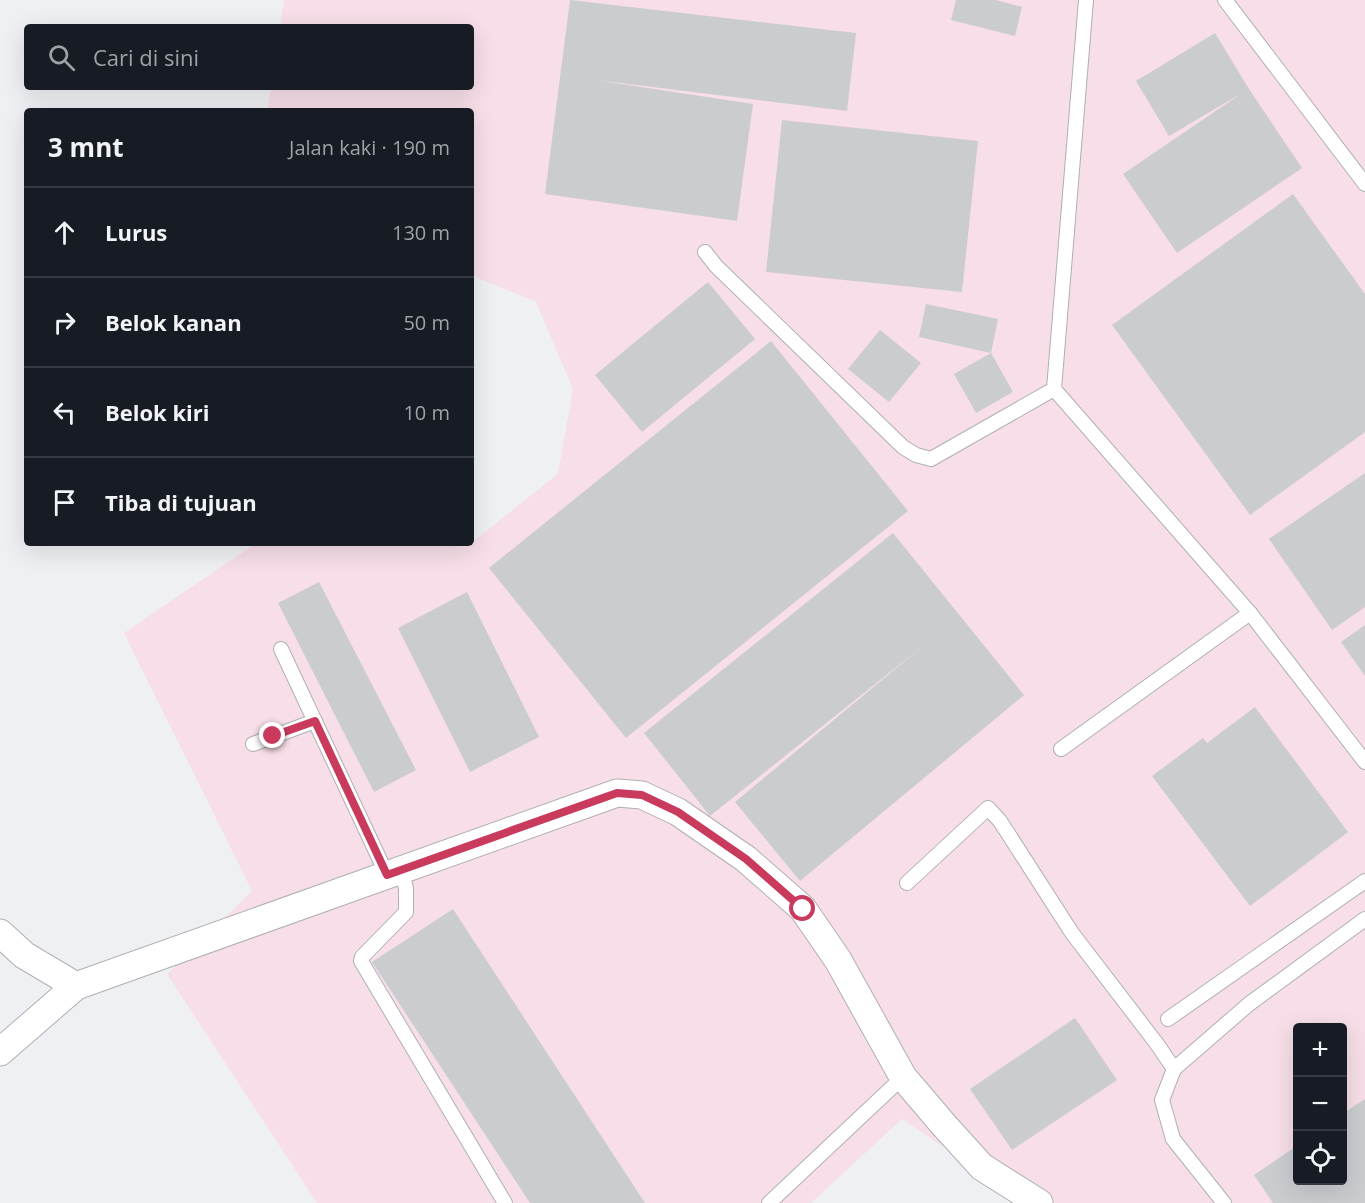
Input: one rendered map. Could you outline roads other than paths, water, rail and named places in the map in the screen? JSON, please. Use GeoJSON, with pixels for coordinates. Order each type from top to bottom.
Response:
{"type":"FeatureCollection","features":[{"type":"Feature","properties":{"kind":"street"},"geometry":{"type":"LineString","coordinates":[[0,1052],[76,986],[617,793],[642,795],[678,812],[746,859],[803,909],[838,960],[903,1077],[982,1167],[1039,1203]]}},
{"type":"Feature","properties":{"kind":"street"},"geometry":{"type":"LineString","coordinates":[[0,933],[24,955],[76,986]]}},
{"type":"Feature","properties":{"kind":"lane"},"geometry":{"type":"LineString","coordinates":[[1086,0],[1054,389],[1250,613],[1365,762]]}},
{"type":"Feature","properties":{"kind":"lane"},"geometry":{"type":"LineString","coordinates":[[1225,0],[1365,184]]}},
{"type":"Feature","properties":{"kind":"lane"},"geometry":{"type":"LineString","coordinates":[[705,252],[716,266],[903,447],[916,455],[931,459],[1054,389]]}},
{"type":"Feature","properties":{"kind":"lane"},"geometry":{"type":"LineString","coordinates":[[1060,749],[1250,613]]}},
{"type":"Feature","properties":{"kind":"lane"},"geometry":{"type":"LineString","coordinates":[[280,649],[394,872],[406,888],[406,912],[362,957],[361,961],[505,1203]]}},
{"type":"Feature","properties":{"kind":"lane"},"geometry":{"type":"LineString","coordinates":[[253,744],[315,721]]}},
{"type":"Feature","properties":{"kind":"lane"},"geometry":{"type":"LineString","coordinates":[[907,884],[988,808],[1000,821],[1072,933],[1157,1044],[1173,1069]]}},
{"type":"Feature","properties":{"kind":"lane"},"geometry":{"type":"LineString","coordinates":[[1168,1019],[1365,881]]}},
{"type":"Feature","properties":{"kind":"lane"},"geometry":{"type":"LineString","coordinates":[[1224,1203],[1173,1139],[1161,1100],[1173,1069],[1249,1004],[1365,919]]}},
{"type":"Feature","properties":{"kind":"lane"},"geometry":{"type":"LineString","coordinates":[[769,1203],[903,1077]]}}]}
